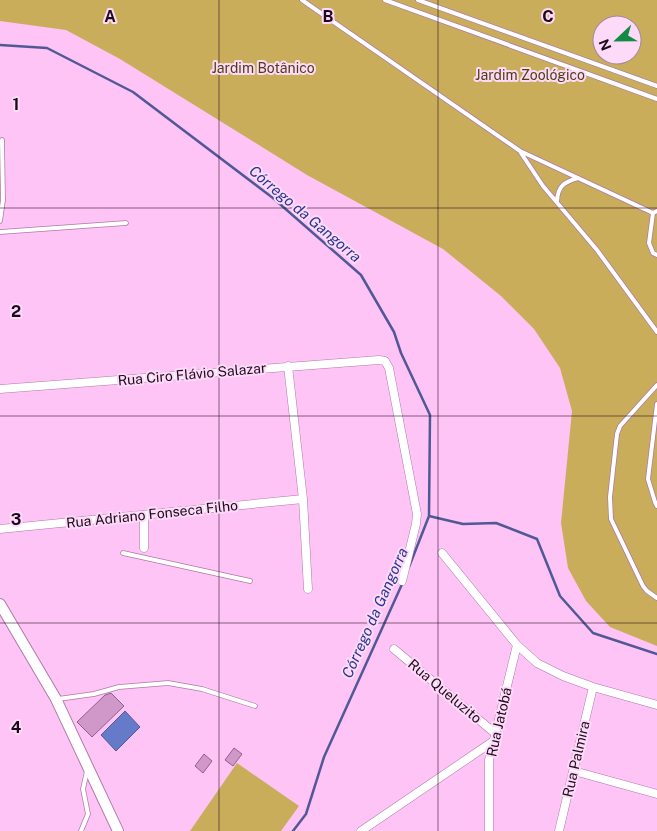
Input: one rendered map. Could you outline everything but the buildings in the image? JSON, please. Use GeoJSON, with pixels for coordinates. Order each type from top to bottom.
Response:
{"type":"FeatureCollection","features":[{"type":"Feature","properties":{"kind":"street","name":"Rua Ciro Flávio Salazar"},"geometry":{"type":"LineString","coordinates":[[0,389],[288,366],[385,361],[389,368],[417,514],[402,581]]}},
{"type":"Feature","properties":{"kind":"street"},"geometry":{"type":"LineString","coordinates":[[288,366],[304,499],[308,589]]}},
{"type":"Feature","properties":{"kind":"street","name":"Rua Adriano Fonseca Filho"},"geometry":{"type":"LineString","coordinates":[[0,529],[304,499]]}},
{"type":"Feature","properties":{"kind":"street"},"geometry":{"type":"LineString","coordinates":[[144,515],[144,548]]}},
{"type":"Feature","properties":{"kind":"street"},"geometry":{"type":"LineString","coordinates":[[442,553],[517,645],[537,663],[563,676],[593,687],[657,705]]}},
{"type":"Feature","properties":{"kind":"street"},"geometry":{"type":"LineString","coordinates":[[0,604],[56,699],[118,831]]}},
{"type":"Feature","properties":{"kind":"street","name":"Rua Jatobá"},"geometry":{"type":"LineString","coordinates":[[489,831],[489,760],[517,645]]}},
{"type":"Feature","properties":{"kind":"street","name":"Rua Queluzito"},"geometry":{"type":"LineString","coordinates":[[394,649],[496,737]]}},
{"type":"Feature","properties":{"kind":"street","name":"Rua Palmira"},"geometry":{"type":"LineString","coordinates":[[559,831],[593,687]]}},
{"type":"Feature","properties":{"kind":"street"},"geometry":{"type":"LineString","coordinates":[[361,831],[370,828],[496,737]]}},
{"type":"Feature","properties":{"kind":"street"},"geometry":{"type":"LineString","coordinates":[[574,771],[657,794]]}},
{"type":"Feature","properties":{"kind":"lane"},"geometry":{"type":"LineString","coordinates":[[302,0],[520,151],[655,212],[649,243],[653,253],[657,255]]}},
{"type":"Feature","properties":{"kind":"lane"},"geometry":{"type":"LineString","coordinates":[[385,0],[657,99]]}},
{"type":"Feature","properties":{"kind":"lane"},"geometry":{"type":"LineString","coordinates":[[418,0],[657,86]]}},
{"type":"Feature","properties":{"kind":"lane"},"geometry":{"type":"LineString","coordinates":[[0,221],[3,200],[2,140]]}},
{"type":"Feature","properties":{"kind":"lane"},"geometry":{"type":"LineString","coordinates":[[520,151],[543,186],[597,250],[657,332]]}},
{"type":"Feature","properties":{"kind":"lane"},"geometry":{"type":"LineString","coordinates":[[557,202],[557,192],[561,187],[569,181],[578,178]]}},
{"type":"Feature","properties":{"kind":"lane"},"geometry":{"type":"LineString","coordinates":[[0,232],[126,223]]}},
{"type":"Feature","properties":{"kind":"lane"},"geometry":{"type":"LineString","coordinates":[[657,385],[620,426],[617,434],[610,510],[613,526],[643,586],[657,598]]}},
{"type":"Feature","properties":{"kind":"lane"},"geometry":{"type":"LineString","coordinates":[[657,404],[648,479],[657,506]]}},
{"type":"Feature","properties":{"kind":"lane"},"geometry":{"type":"LineString","coordinates":[[144,548],[144,557]]}},
{"type":"Feature","properties":{"kind":"lane"},"geometry":{"type":"LineString","coordinates":[[123,552],[250,581]]}},
{"type":"Feature","properties":{"kind":"lane"},"geometry":{"type":"LineString","coordinates":[[56,699],[94,694],[119,687],[168,683],[202,689],[256,706]]}},
{"type":"Feature","properties":{"kind":"lane"},"geometry":{"type":"LineString","coordinates":[[80,831],[88,814],[84,789],[88,764]]}},
{"type":"Feature","properties":{"kind":"green space","name":"Jardim Botânico"},"geometry":{"type":"Polygon","coordinates":[[[0,0],[657,0],[657,646],[610,627],[586,601],[568,568],[561,523],[572,411],[560,368],[534,329],[501,296],[443,249],[307,175],[120,59],[66,30],[0,21],[0,0]]]}},
{"type":"Feature","properties":{"kind":"green space"},"geometry":{"type":"Polygon","coordinates":[[[237,763],[299,806],[281,831],[190,831],[237,763]]]}},
{"type":"Feature","properties":{"kind":"water"},"geometry":{"type":"Polygon","coordinates":[[[125,711],[140,727],[116,751],[101,735],[125,711]]]}},
{"type":"Feature","properties":{"kind":"waterway","name":"Córrego da Gangorra"},"geometry":{"type":"LineString","coordinates":[[0,45],[47,48],[133,92],[273,198],[361,275],[394,332],[401,353],[430,415],[429,516],[409,567]]}},
{"type":"Feature","properties":{"kind":"waterway"},"geometry":{"type":"LineString","coordinates":[[429,516],[463,524],[496,523],[537,539],[560,596],[593,633],[657,654]]}},
{"type":"Feature","properties":{"kind":"waterway","name":"Córrego da Gangorra"},"geometry":{"type":"LineString","coordinates":[[293,831],[306,814],[324,757],[403,582]]}},
{"type":"Feature","properties":{"kind":"park label","name":"Jardim Zoológico"},"geometry":{"type":"Point","coordinates":[530,75]}}]}
